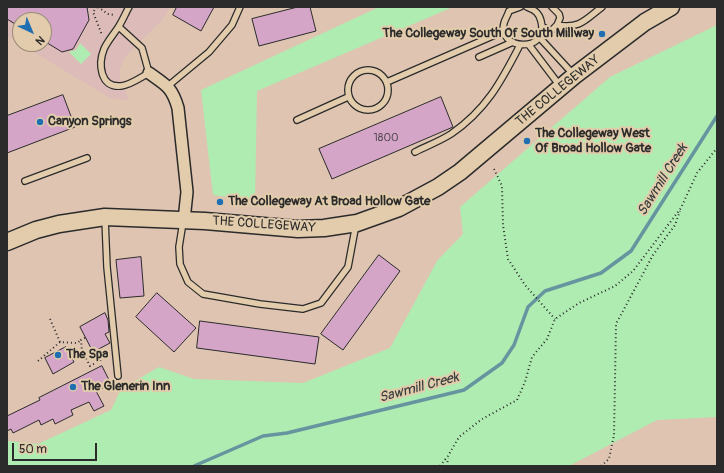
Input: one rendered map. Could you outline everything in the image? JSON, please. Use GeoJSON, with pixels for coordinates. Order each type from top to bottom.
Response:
{"type":"FeatureCollection","features":[{"type":"Feature","properties":{"kind":"street","name":"THE COLLEGEWAY"},"geometry":{"type":"LineString","coordinates":[[7,242],[36,230],[59,224],[83,219],[105,217],[184,220],[298,229],[324,228],[357,223],[399,208],[438,188],[460,172],[574,76],[645,22],[671,7]]}},
{"type":"Feature","properties":{"kind":"street"},"geometry":{"type":"LineString","coordinates":[[149,73],[168,86],[174,95],[178,108],[187,192],[184,220]]}},
{"type":"Feature","properties":{"kind":"lane"},"geometry":{"type":"LineString","coordinates":[[119,27],[142,48],[149,73],[122,86],[114,86],[107,82],[102,74],[100,66],[101,56],[105,46],[119,27],[130,7]]}},
{"type":"Feature","properties":{"kind":"lane"},"geometry":{"type":"LineString","coordinates":[[168,86],[209,52],[232,25],[240,7]]}},
{"type":"Feature","properties":{"kind":"lane"},"geometry":{"type":"LineString","coordinates":[[520,7],[510,11],[503,23],[507,38],[520,46],[529,45],[535,42],[539,38],[543,28],[537,8],[527,7]]}},
{"type":"Feature","properties":{"kind":"lane"},"geometry":{"type":"LineString","coordinates":[[543,28],[551,30],[557,25],[560,18],[559,14],[552,7]]}},
{"type":"Feature","properties":{"kind":"lane"},"geometry":{"type":"LineString","coordinates":[[557,25],[565,26],[580,24],[602,7]]}},
{"type":"Feature","properties":{"kind":"lane"},"geometry":{"type":"LineString","coordinates":[[387,82],[504,31]]}},
{"type":"Feature","properties":{"kind":"lane"},"geometry":{"type":"LineString","coordinates":[[539,38],[574,76]]}},
{"type":"Feature","properties":{"kind":"lane"},"geometry":{"type":"LineString","coordinates":[[479,57],[512,42]]}},
{"type":"Feature","properties":{"kind":"lane"},"geometry":{"type":"LineString","coordinates":[[529,45],[561,87]]}},
{"type":"Feature","properties":{"kind":"lane"},"geometry":{"type":"LineString","coordinates":[[415,152],[450,134],[466,123],[488,101],[502,80],[520,46]]}},
{"type":"Feature","properties":{"kind":"lane"},"geometry":{"type":"LineString","coordinates":[[368,69],[379,72],[387,82],[388,93],[385,102],[376,109],[365,111],[355,106],[348,97],[347,89],[350,79],[359,71],[368,69]]}},
{"type":"Feature","properties":{"kind":"lane"},"geometry":{"type":"LineString","coordinates":[[297,120],[348,97]]}},
{"type":"Feature","properties":{"kind":"lane"},"geometry":{"type":"LineString","coordinates":[[25,181],[87,158]]}},
{"type":"Feature","properties":{"kind":"lane"},"geometry":{"type":"LineString","coordinates":[[105,217],[107,268],[118,376]]}},
{"type":"Feature","properties":{"kind":"lane"},"geometry":{"type":"LineString","coordinates":[[184,220],[179,247],[180,264],[188,282],[203,294],[260,304],[303,309],[321,303],[348,267],[357,223]]}},
{"type":"Feature","properties":{"kind":"path"},"geometry":{"type":"LineString","coordinates":[[105,46],[93,12],[97,7],[108,14],[124,16]]}},
{"type":"Feature","properties":{"kind":"path"},"geometry":{"type":"LineString","coordinates":[[601,466],[609,458],[614,436],[616,324],[653,255],[675,225],[697,173],[717,148]]}},
{"type":"Feature","properties":{"kind":"path"},"geometry":{"type":"LineString","coordinates":[[494,169],[502,186],[503,225],[508,259],[530,290],[555,319]]}},
{"type":"Feature","properties":{"kind":"path"},"geometry":{"type":"LineString","coordinates":[[440,466],[448,456],[459,437],[482,419],[517,400],[526,382],[532,356],[547,339],[555,319],[578,303],[615,286],[633,271],[681,208]]}},
{"type":"Feature","properties":{"kind":"path"},"geometry":{"type":"LineString","coordinates":[[50,319],[60,342]]}},
{"type":"Feature","properties":{"kind":"path"},"geometry":{"type":"LineString","coordinates":[[38,361],[60,342],[77,343],[85,338]]}},
{"type":"Feature","properties":{"kind":"path"},"geometry":{"type":"LineString","coordinates":[[82,340],[82,351],[90,366],[116,352]]}},
{"type":"Feature","properties":{"kind":"path"},"geometry":{"type":"LineString","coordinates":[[447,466],[448,456]]}},
{"type":"Feature","properties":{"kind":"shaded area"},"geometry":{"type":"Polygon","coordinates":[[[7,7],[170,7],[163,19],[124,58],[120,69],[120,77],[129,100],[110,98],[33,52],[52,52],[52,12],[12,12],[12,39],[7,36],[7,7]]]}},
{"type":"Feature","properties":{"kind":"green space"},"geometry":{"type":"Polygon","coordinates":[[[379,7],[453,7],[257,91],[255,201],[213,195],[201,90],[379,7]]]}},
{"type":"Feature","properties":{"kind":"green space"},"geometry":{"type":"Polygon","coordinates":[[[717,25],[717,417],[657,420],[569,466],[7,466],[7,441],[38,444],[111,410],[121,389],[159,367],[194,379],[303,383],[390,348],[437,261],[463,234],[460,207],[610,77],[717,25]]]}},
{"type":"Feature","properties":{"kind":"green space"},"geometry":{"type":"Polygon","coordinates":[[[80,43],[91,54],[81,64],[69,52],[76,50],[80,43]]]}},
{"type":"Feature","properties":{"kind":"building"},"geometry":{"type":"Polygon","coordinates":[[[7,7],[87,7],[89,20],[73,49],[62,52],[52,46],[52,12],[12,12],[12,22],[7,19],[7,7]]]}},
{"type":"Feature","properties":{"kind":"building"},"geometry":{"type":"Polygon","coordinates":[[[177,7],[214,7],[201,31],[173,15],[177,7]]]}},
{"type":"Feature","properties":{"kind":"building"},"geometry":{"type":"Polygon","coordinates":[[[298,7],[310,7],[316,31],[259,46],[252,19],[298,7]]]}},
{"type":"Feature","properties":{"kind":"building","name":"Canyon Springs"},"geometry":{"type":"Polygon","coordinates":[[[63,95],[75,127],[7,153],[7,116],[63,95]]]}},
{"type":"Feature","properties":{"kind":"building"},"geometry":{"type":"Polygon","coordinates":[[[441,97],[453,127],[332,179],[319,149],[441,97]]]}},
{"type":"Feature","properties":{"kind":"building"},"geometry":{"type":"Polygon","coordinates":[[[379,255],[400,271],[343,350],[321,334],[379,255]]]}},
{"type":"Feature","properties":{"kind":"building"},"geometry":{"type":"Polygon","coordinates":[[[141,257],[144,296],[120,298],[116,260],[141,257]]]}},
{"type":"Feature","properties":{"kind":"building"},"geometry":{"type":"Polygon","coordinates":[[[157,293],[196,328],[174,352],[136,317],[157,293]]]}},
{"type":"Feature","properties":{"kind":"building"},"geometry":{"type":"Polygon","coordinates":[[[105,313],[108,320],[109,332],[105,334],[110,343],[93,352],[80,327],[105,313]]]}},
{"type":"Feature","properties":{"kind":"building"},"geometry":{"type":"Polygon","coordinates":[[[200,321],[319,337],[315,364],[197,348],[200,321]]]}},
{"type":"Feature","properties":{"kind":"building"},"geometry":{"type":"Polygon","coordinates":[[[66,347],[74,362],[53,374],[45,358],[66,347]]]}},
{"type":"Feature","properties":{"kind":"building","name":"The Glenerin Inn"},"geometry":{"type":"Polygon","coordinates":[[[102,366],[111,384],[96,391],[104,406],[94,411],[89,402],[71,410],[73,415],[55,424],[53,419],[41,425],[39,420],[13,433],[11,429],[7,431],[7,416],[40,400],[39,398],[102,366]]]}},
{"type":"Feature","properties":{"kind":"waterway","name":"Sawmill Creek"},"geometry":{"type":"LineString","coordinates":[[194,466],[263,436],[287,433],[464,390],[502,363],[514,345],[528,307],[545,291],[601,273],[631,251],[717,116]]}},
{"type":"Feature","properties":{"kind":"place","name":"The Collegeway South Of South Millway"},"geometry":{"type":"Point","coordinates":[602,34]}},
{"type":"Feature","properties":{"kind":"place","name":"Canyon Springs"},"geometry":{"type":"Point","coordinates":[40,122]}},
{"type":"Feature","properties":{"kind":"place","name":"The Collegeway West Of Broad Hollow Gate"},"geometry":{"type":"Point","coordinates":[527,141]}},
{"type":"Feature","properties":{"kind":"place","name":"The Collegeway At Broad Hollow Gate"},"geometry":{"type":"Point","coordinates":[220,202]}},
{"type":"Feature","properties":{"kind":"place","name":"The Spa"},"geometry":{"type":"Point","coordinates":[58,355]}},
{"type":"Feature","properties":{"kind":"place","name":"The Glenerin Inn"},"geometry":{"type":"Point","coordinates":[73,387]}}]}
